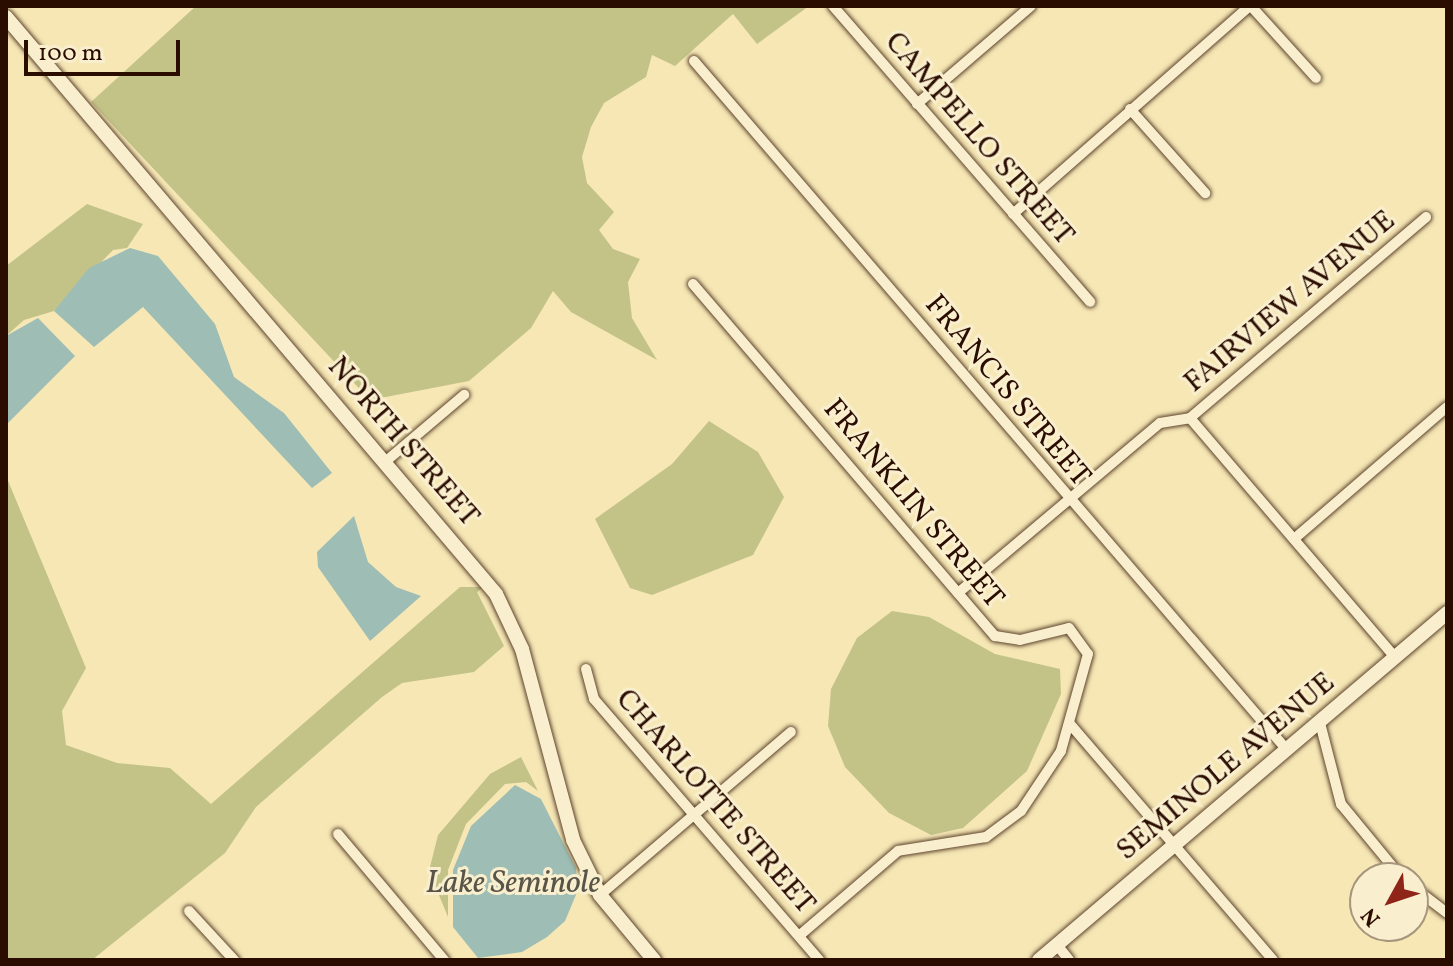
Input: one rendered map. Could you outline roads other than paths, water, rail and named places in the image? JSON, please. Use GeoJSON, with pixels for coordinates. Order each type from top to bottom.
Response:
{"type":"FeatureCollection","features":[{"type":"Feature","properties":{"kind":"street"},"geometry":{"type":"LineString","coordinates":[[836,10],[850,6]]}},
{"type":"Feature","properties":{"kind":"street"},"geometry":{"type":"LineString","coordinates":[[917,104],[1031,6]]}},
{"type":"Feature","properties":{"kind":"street"},"geometry":{"type":"LineString","coordinates":[[1013,214],[1250,6],[1316,78]]}},
{"type":"Feature","properties":{"kind":"street","name":"CAMPELLO STREET"},"geometry":{"type":"LineString","coordinates":[[836,10],[1090,302]]}},
{"type":"Feature","properties":{"kind":"street","name":"NORTH STREET"},"geometry":{"type":"LineString","coordinates":[[6,17],[473,562],[511,622],[560,802],[600,895],[654,960]]}},
{"type":"Feature","properties":{"kind":"street","name":"FRANCIS STREET"},"geometry":{"type":"LineString","coordinates":[[694,61],[1069,501],[1287,750]]}},
{"type":"Feature","properties":{"kind":"street"},"geometry":{"type":"LineString","coordinates":[[1130,109],[1205,193]]}},
{"type":"Feature","properties":{"kind":"street","name":"FAIRVIEW AVENUE"},"geometry":{"type":"LineString","coordinates":[[958,593],[1160,423],[1190,418],[1426,217]]}},
{"type":"Feature","properties":{"kind":"street","name":"FRANKLIN STREET"},"geometry":{"type":"LineString","coordinates":[[693,284],[995,636],[1020,640],[1061,627],[1077,634],[1087,667],[1052,771],[1005,826],[971,841],[898,851],[799,936]]}},
{"type":"Feature","properties":{"kind":"street"},"geometry":{"type":"LineString","coordinates":[[385,462],[464,395]]}},
{"type":"Feature","properties":{"kind":"street"},"geometry":{"type":"LineString","coordinates":[[1294,539],[1447,407]]}},
{"type":"Feature","properties":{"kind":"street"},"geometry":{"type":"LineString","coordinates":[[1190,418],[1395,657]]}},
{"type":"Feature","properties":{"kind":"street","name":"SEMINOLE AVENUE"},"geometry":{"type":"LineString","coordinates":[[1039,960],[1447,613]]}},
{"type":"Feature","properties":{"kind":"street","name":"CHARLOTTE STREET"},"geometry":{"type":"LineString","coordinates":[[586,669],[594,699],[819,960]]}},
{"type":"Feature","properties":{"kind":"street"},"geometry":{"type":"LineString","coordinates":[[1320,723],[1341,804],[1389,862]]}},
{"type":"Feature","properties":{"kind":"street"},"geometry":{"type":"LineString","coordinates":[[1070,724],[1273,960]]}},
{"type":"Feature","properties":{"kind":"street"},"geometry":{"type":"LineString","coordinates":[[600,895],[791,732]]}},
{"type":"Feature","properties":{"kind":"street"},"geometry":{"type":"LineString","coordinates":[[338,834],[444,960]]}},
{"type":"Feature","properties":{"kind":"street"},"geometry":{"type":"LineString","coordinates":[[1429,899],[1447,913]]}},
{"type":"Feature","properties":{"kind":"street"},"geometry":{"type":"LineString","coordinates":[[189,911],[234,960]]}},
{"type":"Feature","properties":{"kind":"street"},"geometry":{"type":"LineString","coordinates":[[1057,945],[1069,960]]}},
{"type":"Feature","properties":{"kind":"water"},"geometry":{"type":"Polygon","coordinates":[[[130,248],[158,256],[215,324],[234,377],[284,413],[332,473],[312,488],[143,307],[94,347],[54,311],[89,268],[130,248]]]}},
{"type":"Feature","properties":{"kind":"water"},"geometry":{"type":"Polygon","coordinates":[[[38,318],[75,356],[6,425],[6,336],[38,318]]]}},
{"type":"Feature","properties":{"kind":"water"},"geometry":{"type":"Polygon","coordinates":[[[354,516],[368,562],[396,587],[421,596],[370,641],[318,567],[317,552],[354,516]]]}},
{"type":"Feature","properties":{"kind":"water","name":"Lake Seminole"},"geometry":{"type":"Polygon","coordinates":[[[515,785],[541,799],[576,868],[578,890],[565,921],[547,937],[522,952],[478,958],[453,927],[453,870],[471,826],[515,785]]]}}]}
